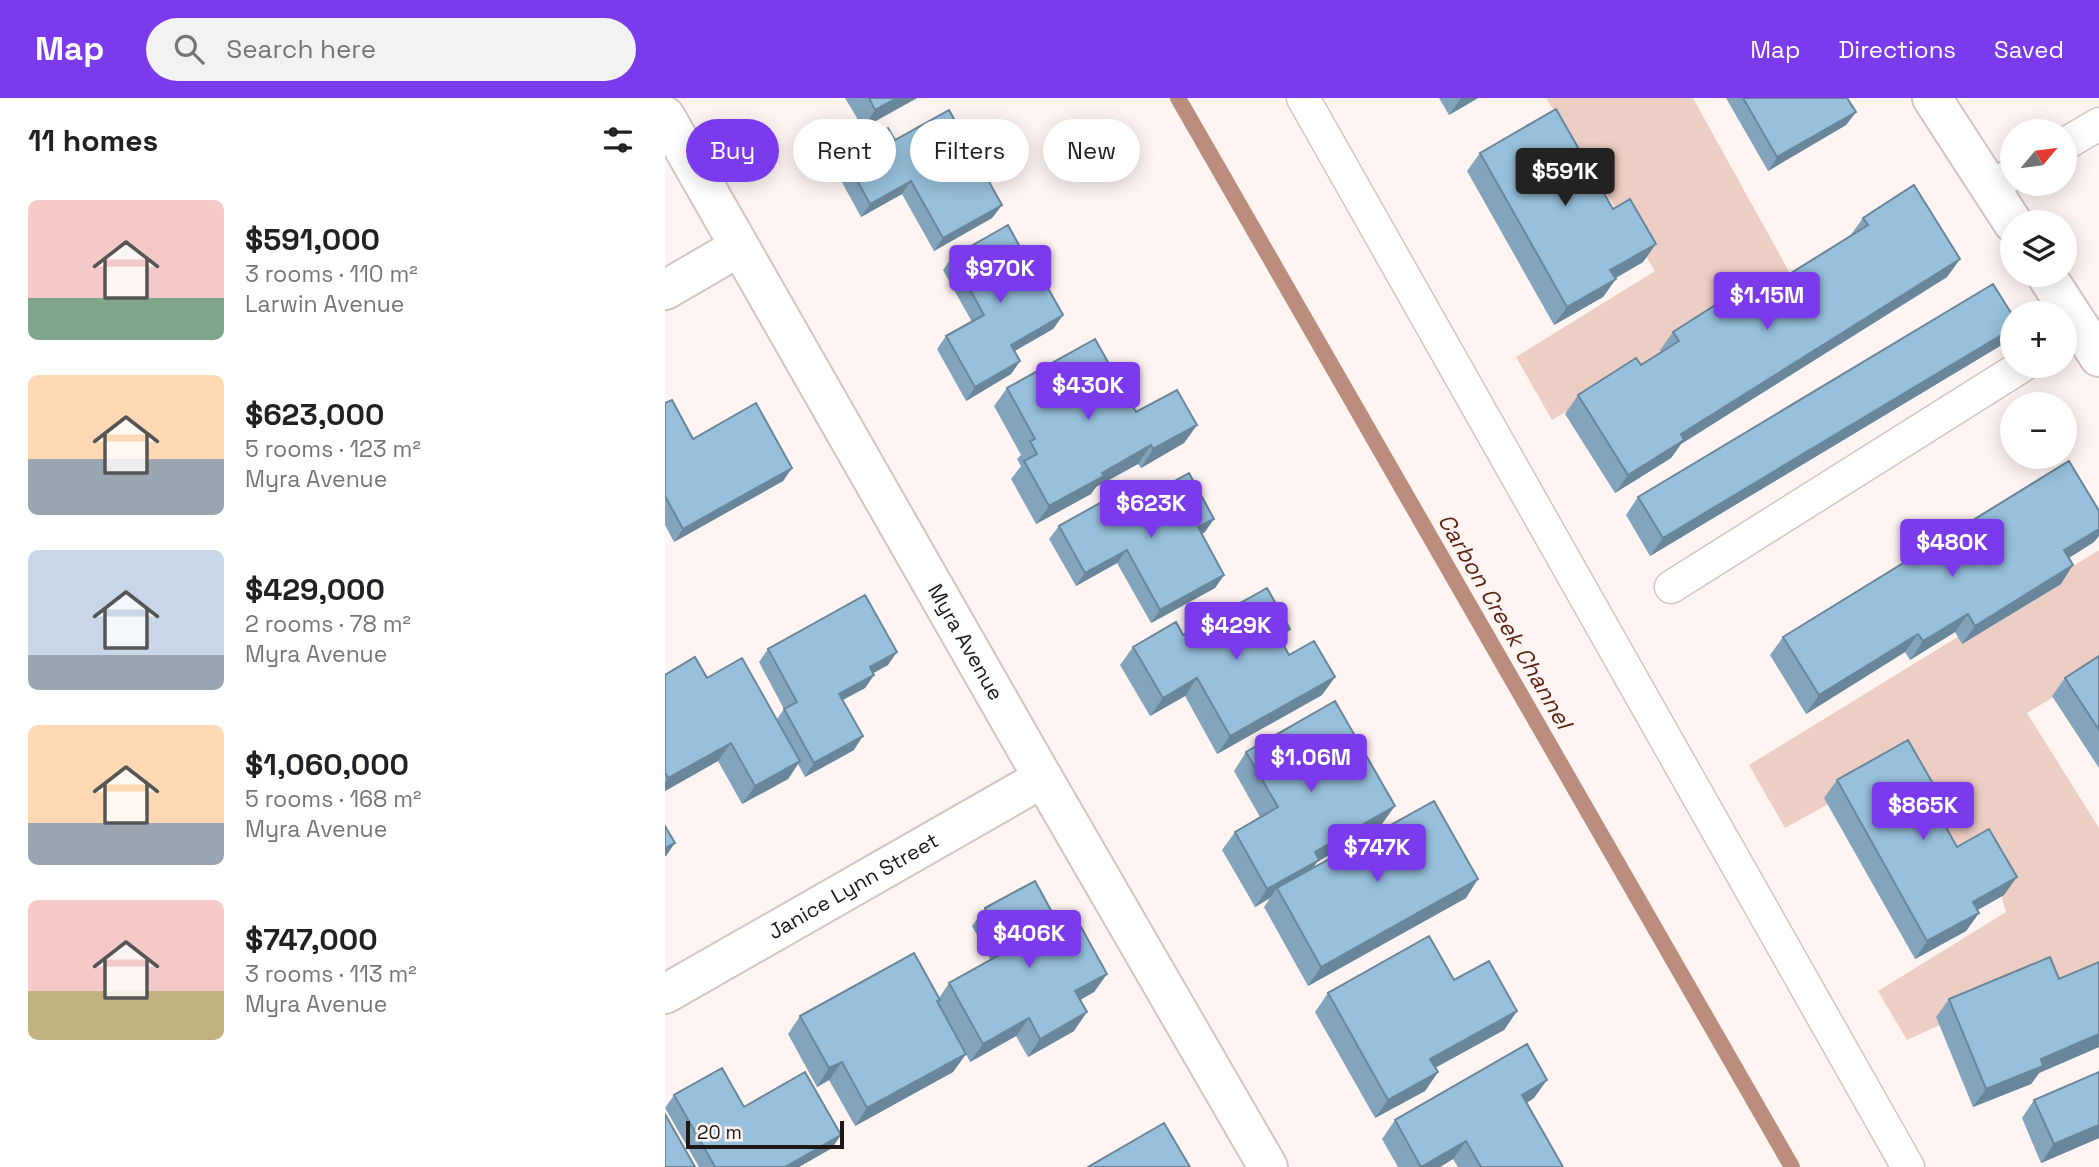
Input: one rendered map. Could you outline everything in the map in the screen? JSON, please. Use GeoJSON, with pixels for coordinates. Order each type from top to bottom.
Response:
{"type":"FeatureCollection","features":[{"type":"Feature","properties":{"kind":"street"},"geometry":{"type":"LineString","coordinates":[[1932,98],[2000,179]]}},
{"type":"Feature","properties":{"kind":"street","name":"Myra Avenue"},"geometry":{"type":"LineString","coordinates":[[665,116],[1042,778],[1268,1167]]}},
{"type":"Feature","properties":{"kind":"street"},"geometry":{"type":"LineString","coordinates":[[665,290],[739,247]]}},
{"type":"Feature","properties":{"kind":"street"},"geometry":{"type":"LineString","coordinates":[[2053,287],[2082,341]]}},
{"type":"Feature","properties":{"kind":"street","name":"Janice Lynn Street"},"geometry":{"type":"LineString","coordinates":[[665,994],[1042,778]]}},
{"type":"Feature","properties":{"kind":"lane"},"geometry":{"type":"LineString","coordinates":[[1303,98],[1908,1167]]}},
{"type":"Feature","properties":{"kind":"lane"},"geometry":{"type":"LineString","coordinates":[[2077,137],[2099,124]]}},
{"type":"Feature","properties":{"kind":"lane"},"geometry":{"type":"LineString","coordinates":[[1671,587],[2003,378]]}},
{"type":"Feature","properties":{"kind":"shaded area"},"geometry":{"type":"Polygon","coordinates":[[[1546,98],[1693,98],[1792,277],[1552,420],[1516,357],[1655,271],[1546,98]]]}},
{"type":"Feature","properties":{"kind":"shaded area"},"geometry":{"type":"Polygon","coordinates":[[[2099,550],[2099,670],[2027,713],[2099,828],[2099,976],[2053,994],[2051,974],[1907,1040],[1878,991],[2006,912],[1986,843],[1955,866],[1906,761],[1785,828],[1749,765],[2099,550]]]}},
{"type":"Feature","properties":{"kind":"building"},"geometry":{"type":"Polygon","coordinates":[[[869,98],[897,98],[875,110],[869,98]]]}},
{"type":"Feature","properties":{"kind":"building"},"geometry":{"type":"Polygon","coordinates":[[[1743,98],[1847,98],[1856,112],[1777,157],[1743,98]]]}},
{"type":"Feature","properties":{"kind":"building"},"geometry":{"type":"Polygon","coordinates":[[[1556,109],[1613,209],[1630,199],[1656,244],[1610,270],[1616,279],[1567,307],[1480,153],[1556,109]]]}},
{"type":"Feature","properties":{"kind":"building"},"geometry":{"type":"Polygon","coordinates":[[[949,110],[954,119],[933,119],[949,110]]]}},
{"type":"Feature","properties":{"kind":"building"},"geometry":{"type":"Polygon","coordinates":[[[910,132],[910,182],[870,204],[858,182],[896,182],[896,139],[910,132]]]}},
{"type":"Feature","properties":{"kind":"building"},"geometry":{"type":"Polygon","coordinates":[[[912,182],[989,182],[1002,205],[943,238],[912,182]]]}},
{"type":"Feature","properties":{"kind":"building"},"geometry":{"type":"Polygon","coordinates":[[[1914,185],[1960,259],[1681,434],[1684,440],[1628,475],[1578,395],[1636,358],[1641,365],[1679,341],[1673,332],[1725,299],[1732,310],[1868,225],[1863,218],[1914,185]]]}},
{"type":"Feature","properties":{"kind":"building"},"geometry":{"type":"Polygon","coordinates":[[[1008,225],[1026,258],[1030,256],[1063,315],[1011,345],[1020,361],[975,387],[946,336],[984,315],[952,257],[1008,225]]]}},
{"type":"Feature","properties":{"kind":"building"},"geometry":{"type":"Polygon","coordinates":[[[1993,284],[2004,301],[2000,301],[2000,336],[1663,538],[1638,497],[1993,284]]]}},
{"type":"Feature","properties":{"kind":"building"},"geometry":{"type":"Polygon","coordinates":[[[1095,339],[1136,412],[1177,390],[1197,425],[1153,449],[1151,445],[1102,473],[1104,476],[1049,506],[1024,461],[1037,454],[1030,441],[1035,439],[1007,388],[1095,339]]]}},
{"type":"Feature","properties":{"kind":"building"},"geometry":{"type":"Polygon","coordinates":[[[672,400],[693,439],[756,403],[792,468],[683,529],[665,496],[665,403],[672,400]]]}},
{"type":"Feature","properties":{"kind":"building"},"geometry":{"type":"Polygon","coordinates":[[[2056,469],[2074,469],[2099,511],[2099,529],[2064,550],[2073,565],[1975,626],[1968,614],[1923,641],[1918,634],[1819,695],[1783,637],[2056,469]]]}},
{"type":"Feature","properties":{"kind":"building"},"geometry":{"type":"Polygon","coordinates":[[[1189,473],[1214,519],[1198,527],[1224,575],[1160,610],[1127,550],[1085,573],[1059,526],[1107,499],[1115,514],[1189,473]]]}},
{"type":"Feature","properties":{"kind":"building"},"geometry":{"type":"Polygon","coordinates":[[[1267,588],[1290,629],[1278,635],[1289,655],[1314,641],[1335,677],[1230,736],[1197,678],[1163,698],[1133,647],[1176,622],[1183,635],[1267,588]]]}},
{"type":"Feature","properties":{"kind":"building"},"geometry":{"type":"Polygon","coordinates":[[[865,595],[897,652],[870,667],[874,675],[839,694],[863,736],[814,763],[784,709],[797,702],[768,649],[865,595]]]}},
{"type":"Feature","properties":{"kind":"building"},"geometry":{"type":"Polygon","coordinates":[[[2099,656],[2099,730],[2065,678],[2099,656]]]}},
{"type":"Feature","properties":{"kind":"building"},"geometry":{"type":"Polygon","coordinates":[[[695,657],[707,678],[742,658],[800,761],[755,786],[731,743],[668,778],[665,772],[665,675],[695,657]]]}},
{"type":"Feature","properties":{"kind":"building"},"geometry":{"type":"Polygon","coordinates":[[[1335,701],[1395,806],[1315,852],[1319,860],[1267,889],[1235,832],[1278,807],[1246,752],[1335,701]]]}},
{"type":"Feature","properties":{"kind":"building"},"geometry":{"type":"Polygon","coordinates":[[[1908,740],[1940,796],[1931,801],[1957,847],[1989,829],[2017,877],[1973,902],[1979,913],[1927,941],[1837,780],[1908,740]]]}},
{"type":"Feature","properties":{"kind":"building"},"geometry":{"type":"Polygon","coordinates":[[[1434,801],[1478,879],[1321,967],[1277,888],[1434,801]]]}},
{"type":"Feature","properties":{"kind":"building"},"geometry":{"type":"Polygon","coordinates":[[[665,826],[675,843],[665,848],[665,826]]]}},
{"type":"Feature","properties":{"kind":"building"},"geometry":{"type":"Polygon","coordinates":[[[1035,881],[1059,925],[1075,916],[1107,974],[1075,991],[1087,1012],[1040,1039],[1029,1018],[983,1044],[949,983],[1008,950],[985,908],[1035,881]]]}},
{"type":"Feature","properties":{"kind":"building"},"geometry":{"type":"Polygon","coordinates":[[[1429,936],[1454,980],[1489,961],[1517,1011],[1430,1059],[1438,1072],[1388,1100],[1328,993],[1429,936]]]}},
{"type":"Feature","properties":{"kind":"building"},"geometry":{"type":"Polygon","coordinates":[[[914,953],[966,1054],[867,1108],[842,1062],[829,1068],[800,1016],[914,953]]]}},
{"type":"Feature","properties":{"kind":"building"},"geometry":{"type":"Polygon","coordinates":[[[2050,957],[2059,979],[2099,962],[2099,1034],[2041,1059],[2043,1066],[1986,1089],[1949,999],[2050,957]]]}},
{"type":"Feature","properties":{"kind":"building"},"geometry":{"type":"Polygon","coordinates":[[[1527,1044],[1547,1080],[1522,1095],[1563,1167],[1481,1167],[1466,1141],[1421,1167],[1395,1120],[1527,1044]]]}},
{"type":"Feature","properties":{"kind":"building"},"geometry":{"type":"Polygon","coordinates":[[[722,1068],[744,1107],[805,1072],[841,1135],[785,1167],[715,1167],[674,1095],[722,1068]]]}},
{"type":"Feature","properties":{"kind":"building"},"geometry":{"type":"Polygon","coordinates":[[[2099,1072],[2099,1125],[2054,1144],[2034,1100],[2099,1072]]]}},
{"type":"Feature","properties":{"kind":"building"},"geometry":{"type":"Polygon","coordinates":[[[665,1114],[695,1167],[665,1167],[665,1114]]]}},
{"type":"Feature","properties":{"kind":"building"},"geometry":{"type":"Polygon","coordinates":[[[1164,1123],[1190,1167],[1088,1167],[1164,1123]]]}},
{"type":"Feature","properties":{"kind":"waterway","name":"Carbon Creek Channel"},"geometry":{"type":"LineString","coordinates":[[1178,98],[1792,1167]]}}]}
